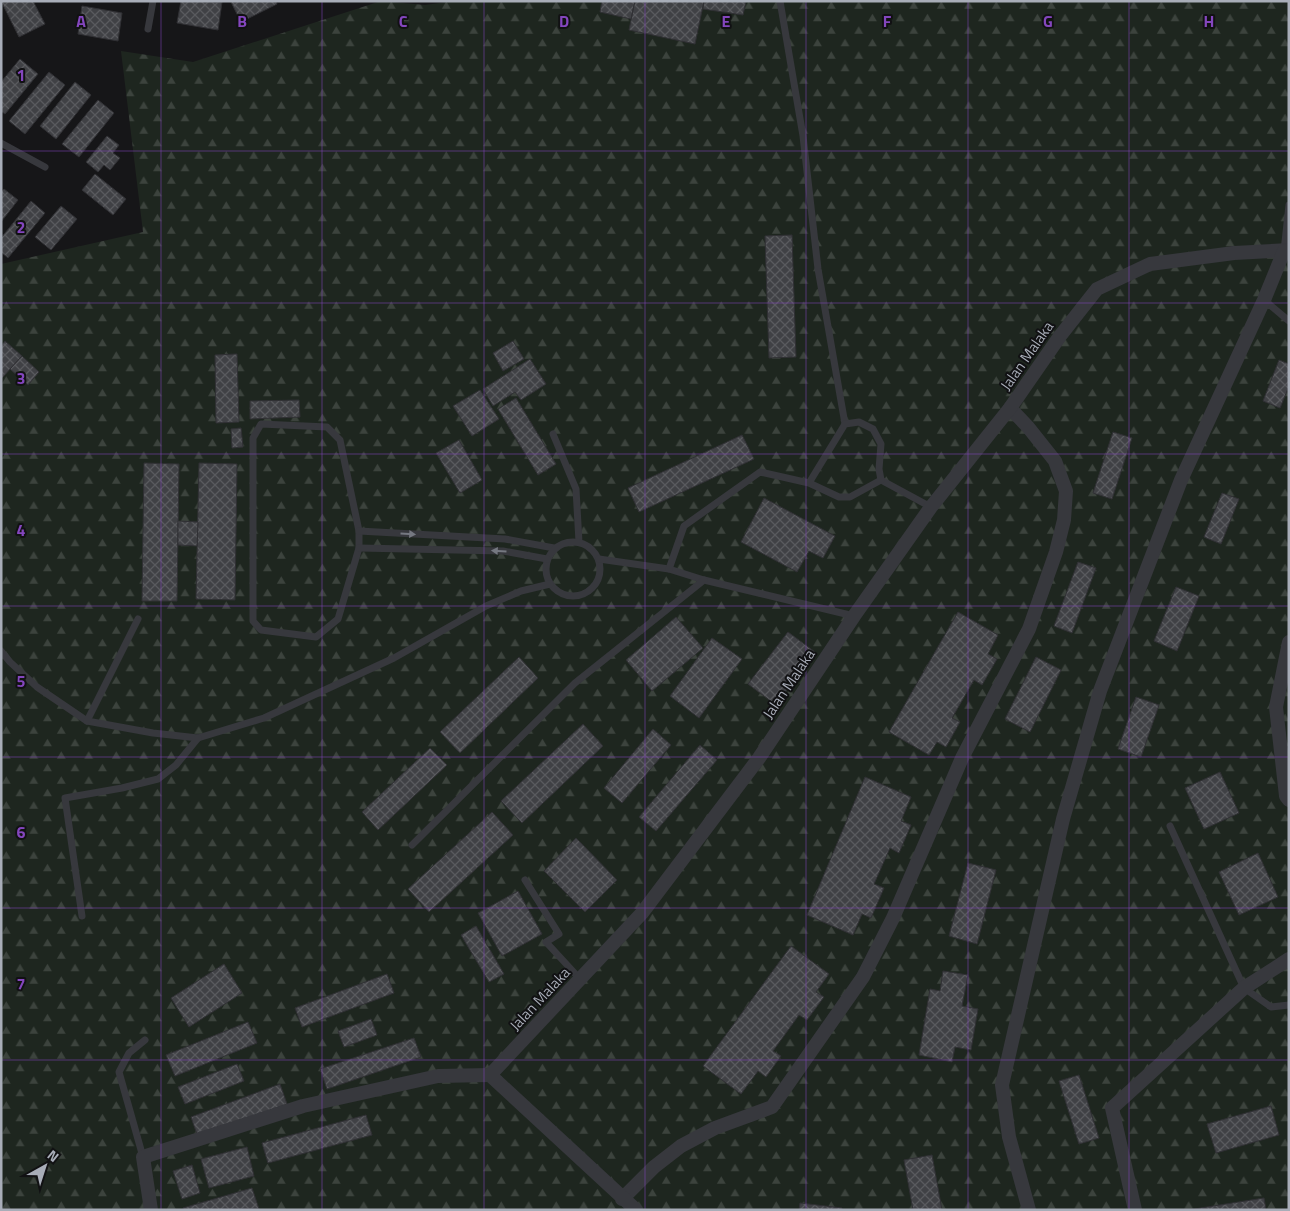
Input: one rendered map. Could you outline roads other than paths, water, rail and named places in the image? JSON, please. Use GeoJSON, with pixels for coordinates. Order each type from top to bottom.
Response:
{"type":"FeatureCollection","features":[{"type":"Feature","properties":{"kind":"street"},"geometry":{"type":"LineString","coordinates":[[1029,1210],[1009,1137],[1002,1085],[1064,819],[1104,681],[1182,480],[1286,251]]}},
{"type":"Feature","properties":{"kind":"street","name":"Jalan Malaka"},"geometry":{"type":"LineString","coordinates":[[490,1075],[642,913],[753,766],[931,506],[1010,408],[1060,336],[1097,289],[1150,264],[1234,253],[1286,251]]}},
{"type":"Feature","properties":{"kind":"street"},"geometry":{"type":"LineString","coordinates":[[622,1198],[654,1167],[682,1146],[715,1128],[772,1107],[863,977],[893,918],[962,758],[1029,629],[1056,552],[1064,520],[1066,491],[1055,461],[1010,408]]}},
{"type":"Feature","properties":{"kind":"street"},"geometry":{"type":"LineString","coordinates":[[1289,642],[1276,707],[1285,747],[1286,796],[1289,800]]}},
{"type":"Feature","properties":{"kind":"street"},"geometry":{"type":"LineString","coordinates":[[1135,1210],[1112,1108],[1244,988],[1289,959]]}},
{"type":"Feature","properties":{"kind":"street"},"geometry":{"type":"LineString","coordinates":[[151,1210],[143,1157],[303,1106],[438,1076],[490,1075],[636,1210]]}},
{"type":"Feature","properties":{"kind":"lane"},"geometry":{"type":"LineString","coordinates":[[148,29],[153,1]]}},
{"type":"Feature","properties":{"kind":"lane"},"geometry":{"type":"LineString","coordinates":[[780,1],[803,136],[818,268],[845,424],[808,483]]}},
{"type":"Feature","properties":{"kind":"lane"},"geometry":{"type":"LineString","coordinates":[[1,143],[45,167]]}},
{"type":"Feature","properties":{"kind":"lane"},"geometry":{"type":"LineString","coordinates":[[1286,251],[1289,204]]}},
{"type":"Feature","properties":{"kind":"lane"},"geometry":{"type":"LineString","coordinates":[[1264,300],[1289,321]]}},
{"type":"Feature","properties":{"kind":"lane"},"geometry":{"type":"LineString","coordinates":[[845,424],[859,422],[872,428],[881,444],[881,480]]}},
{"type":"Feature","properties":{"kind":"lane"},"geometry":{"type":"LineString","coordinates":[[261,424],[327,427],[340,440],[359,531],[359,548],[338,619],[316,637],[261,630],[253,620],[253,438],[261,424]]}},
{"type":"Feature","properties":{"kind":"lane"},"geometry":{"type":"LineString","coordinates":[[553,434],[576,489],[580,542]]}},
{"type":"Feature","properties":{"kind":"lane"},"geometry":{"type":"LineString","coordinates":[[669,569],[684,526],[760,472],[808,483],[839,498],[850,497],[881,480]]}},
{"type":"Feature","properties":{"kind":"lane"},"geometry":{"type":"LineString","coordinates":[[881,480],[931,506]]}},
{"type":"Feature","properties":{"kind":"lane"},"geometry":{"type":"LineString","coordinates":[[359,531],[505,539],[554,548]]}},
{"type":"Feature","properties":{"kind":"lane"},"geometry":{"type":"LineString","coordinates":[[566,542],[580,542],[591,548],[599,559],[601,572],[596,585],[586,594],[573,596],[560,593],[550,584],[545,572],[547,559],[554,548],[566,542]]}},
{"type":"Feature","properties":{"kind":"lane"},"geometry":{"type":"LineString","coordinates":[[359,548],[504,551],[547,559]]}},
{"type":"Feature","properties":{"kind":"lane"},"geometry":{"type":"LineString","coordinates":[[599,559],[669,569],[704,580],[854,616]]}},
{"type":"Feature","properties":{"kind":"lane"},"geometry":{"type":"LineString","coordinates":[[412,845],[575,683],[704,580]]}},
{"type":"Feature","properties":{"kind":"lane"},"geometry":{"type":"LineString","coordinates":[[1,651],[37,687],[87,721],[153,733],[198,738],[264,718],[394,658],[486,606],[521,591],[550,584]]}},
{"type":"Feature","properties":{"kind":"lane"},"geometry":{"type":"LineString","coordinates":[[87,721],[138,619]]}},
{"type":"Feature","properties":{"kind":"lane"},"geometry":{"type":"LineString","coordinates":[[82,916],[65,798],[122,788],[158,779],[176,765],[198,738]]}},
{"type":"Feature","properties":{"kind":"lane"},"geometry":{"type":"LineString","coordinates":[[1170,826],[1244,988],[1271,1007],[1289,1006]]}},
{"type":"Feature","properties":{"kind":"lane"},"geometry":{"type":"LineString","coordinates":[[525,880],[559,934],[546,942],[580,979]]}},
{"type":"Feature","properties":{"kind":"lane"},"geometry":{"type":"LineString","coordinates":[[143,1157],[119,1072],[129,1053],[146,1040]]}}]}
